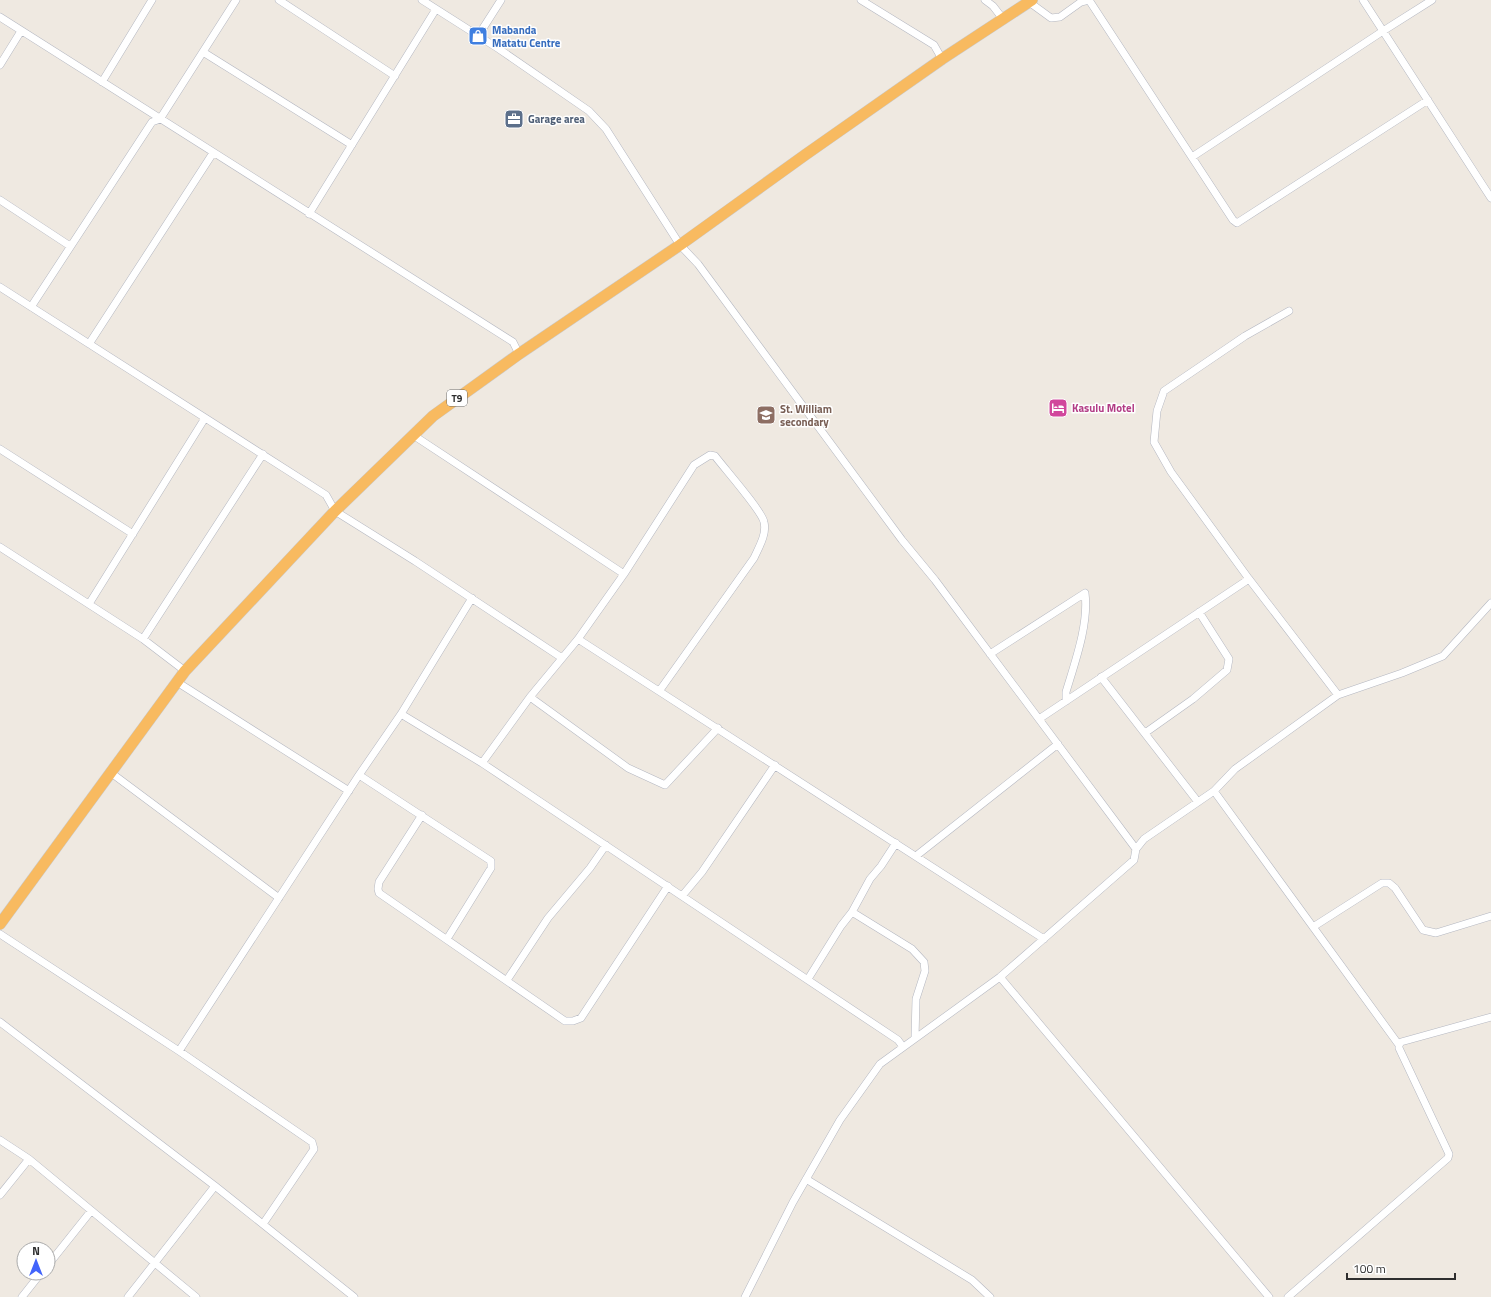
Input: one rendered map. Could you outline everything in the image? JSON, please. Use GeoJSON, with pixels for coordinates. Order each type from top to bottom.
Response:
{"type":"FeatureCollection","features":[{"type":"Feature","properties":{"kind":"highway","name":"T9"},"geometry":{"type":"LineString","coordinates":[[0,924],[185,671],[335,511],[433,416],[519,354],[680,245],[942,59],[1031,1]]}},
{"type":"Feature","properties":{"kind":"street"},"geometry":{"type":"LineString","coordinates":[[102,82],[152,0]]}},
{"type":"Feature","properties":{"kind":"street"},"geometry":{"type":"LineString","coordinates":[[31,306],[152,122],[160,119],[236,0]]}},
{"type":"Feature","properties":{"kind":"street"},"geometry":{"type":"LineString","coordinates":[[279,0],[395,76]]}},
{"type":"Feature","properties":{"kind":"street"},"geometry":{"type":"LineString","coordinates":[[422,0],[589,111],[606,129],[680,245],[698,264],[902,540],[935,580],[1136,849]]}},
{"type":"Feature","properties":{"kind":"street"},"geometry":{"type":"LineString","coordinates":[[478,36],[501,0]]}},
{"type":"Feature","properties":{"kind":"street"},"geometry":{"type":"LineString","coordinates":[[861,0],[934,45],[942,59]]}},
{"type":"Feature","properties":{"kind":"street"},"geometry":{"type":"LineString","coordinates":[[985,0],[993,6],[1003,19]]}},
{"type":"Feature","properties":{"kind":"street"},"geometry":{"type":"LineString","coordinates":[[1031,1],[1051,18],[1060,17],[1081,2],[1089,0],[1237,224],[1428,100]]}},
{"type":"Feature","properties":{"kind":"street"},"geometry":{"type":"LineString","coordinates":[[1363,0],[1491,198]]}},
{"type":"Feature","properties":{"kind":"street"},"geometry":{"type":"LineString","coordinates":[[1192,157],[1432,0]]}},
{"type":"Feature","properties":{"kind":"street"},"geometry":{"type":"LineString","coordinates":[[309,214],[436,9]]}},
{"type":"Feature","properties":{"kind":"street"},"geometry":{"type":"LineString","coordinates":[[0,17],[513,342],[519,354]]}},
{"type":"Feature","properties":{"kind":"street"},"geometry":{"type":"LineString","coordinates":[[0,65],[21,30]]}},
{"type":"Feature","properties":{"kind":"street"},"geometry":{"type":"LineString","coordinates":[[203,52],[352,146]]}},
{"type":"Feature","properties":{"kind":"street"},"geometry":{"type":"LineString","coordinates":[[89,344],[213,153]]}},
{"type":"Feature","properties":{"kind":"street"},"geometry":{"type":"LineString","coordinates":[[0,200],[70,246]]}},
{"type":"Feature","properties":{"kind":"street"},"geometry":{"type":"LineString","coordinates":[[0,287],[326,495],[335,511],[472,598],[562,658]]}},
{"type":"Feature","properties":{"kind":"street"},"geometry":{"type":"LineString","coordinates":[[1289,310],[1246,336],[1164,391],[1157,411],[1154,442],[1171,472],[1249,579],[1338,695]]}},
{"type":"Feature","properties":{"kind":"street"},"geometry":{"type":"LineString","coordinates":[[89,604],[205,418]]}},
{"type":"Feature","properties":{"kind":"street"},"geometry":{"type":"LineString","coordinates":[[413,435],[624,574]]}},
{"type":"Feature","properties":{"kind":"street"},"geometry":{"type":"LineString","coordinates":[[0,449],[133,534]]}},
{"type":"Feature","properties":{"kind":"street"},"geometry":{"type":"LineString","coordinates":[[143,639],[263,454]]}},
{"type":"Feature","properties":{"kind":"street"},"geometry":{"type":"LineString","coordinates":[[482,763],[530,697],[578,639],[624,574],[694,464],[710,455],[716,456],[758,511],[764,522],[763,538],[754,558],[660,690]]}},
{"type":"Feature","properties":{"kind":"street"},"geometry":{"type":"LineString","coordinates":[[1,550],[143,639],[185,671]]}},
{"type":"Feature","properties":{"kind":"street"},"geometry":{"type":"LineString","coordinates":[[1039,719],[1249,579]]}},
{"type":"Feature","properties":{"kind":"street"},"geometry":{"type":"LineString","coordinates":[[990,654],[1085,593],[1087,606],[1066,692],[1066,701]]}},
{"type":"Feature","properties":{"kind":"street"},"geometry":{"type":"LineString","coordinates":[[179,1051],[401,714],[472,598]]}},
{"type":"Feature","properties":{"kind":"street"},"geometry":{"type":"LineString","coordinates":[[745,1297],[793,1202],[840,1120],[880,1064],[1000,977],[1134,860],[1136,849],[1144,839],[1214,791],[1236,769],[1338,695],[1402,673],[1443,656],[1491,603]]}},
{"type":"Feature","properties":{"kind":"street"},"geometry":{"type":"LineString","coordinates":[[1145,733],[1193,699],[1227,670],[1229,659],[1199,612]]}},
{"type":"Feature","properties":{"kind":"street"},"geometry":{"type":"LineString","coordinates":[[578,639],[660,690],[1044,939]]}},
{"type":"Feature","properties":{"kind":"street"},"geometry":{"type":"LineString","coordinates":[[1101,677],[1198,802]]}},
{"type":"Feature","properties":{"kind":"street"},"geometry":{"type":"LineString","coordinates":[[176,682],[349,791]]}},
{"type":"Feature","properties":{"kind":"street"},"geometry":{"type":"LineString","coordinates":[[530,697],[628,768],[665,785],[718,728]]}},
{"type":"Feature","properties":{"kind":"street"},"geometry":{"type":"LineString","coordinates":[[401,714],[482,763],[668,886],[898,1040],[904,1047]]}},
{"type":"Feature","properties":{"kind":"street"},"geometry":{"type":"LineString","coordinates":[[916,856],[1058,744]]}},
{"type":"Feature","properties":{"kind":"street"},"geometry":{"type":"LineString","coordinates":[[682,896],[702,872],[775,765]]}},
{"type":"Feature","properties":{"kind":"street"},"geometry":{"type":"LineString","coordinates":[[110,772],[279,898]]}},
{"type":"Feature","properties":{"kind":"street"},"geometry":{"type":"LineString","coordinates":[[360,775],[491,861],[491,868],[447,939]]}},
{"type":"Feature","properties":{"kind":"street"},"geometry":{"type":"LineString","coordinates":[[1214,791],[1399,1045],[1399,1048],[1449,1154],[1448,1158],[1288,1297]]}},
{"type":"Feature","properties":{"kind":"street"},"geometry":{"type":"LineString","coordinates":[[422,815],[379,882],[379,893],[565,1021],[573,1021],[581,1018],[668,886]]}},
{"type":"Feature","properties":{"kind":"street"},"geometry":{"type":"LineString","coordinates":[[808,979],[841,926],[852,912],[870,879],[881,866],[896,843]]}},
{"type":"Feature","properties":{"kind":"street"},"geometry":{"type":"LineString","coordinates":[[507,980],[548,918],[590,868],[606,845]]}},
{"type":"Feature","properties":{"kind":"street"},"geometry":{"type":"LineString","coordinates":[[1313,927],[1382,883],[1389,883],[1395,888],[1423,930],[1436,933],[1491,916]]}},
{"type":"Feature","properties":{"kind":"street"},"geometry":{"type":"LineString","coordinates":[[852,912],[912,949],[924,962],[925,971],[916,999],[915,1038]]}},
{"type":"Feature","properties":{"kind":"street"},"geometry":{"type":"LineString","coordinates":[[0,934],[179,1051],[312,1142],[314,1149],[263,1224]]}},
{"type":"Feature","properties":{"kind":"street"},"geometry":{"type":"LineString","coordinates":[[1000,977],[1269,1297]]}},
{"type":"Feature","properties":{"kind":"street"},"geometry":{"type":"LineString","coordinates":[[1399,1045],[1401,1042],[1491,1017]]}},
{"type":"Feature","properties":{"kind":"street"},"geometry":{"type":"LineString","coordinates":[[0,1022],[215,1186],[354,1297]]}},
{"type":"Feature","properties":{"kind":"street"},"geometry":{"type":"LineString","coordinates":[[0,1140],[29,1159],[196,1297]]}},
{"type":"Feature","properties":{"kind":"street"},"geometry":{"type":"LineString","coordinates":[[0,1195],[29,1159]]}},
{"type":"Feature","properties":{"kind":"street"},"geometry":{"type":"LineString","coordinates":[[806,1179],[972,1280],[990,1297]]}},
{"type":"Feature","properties":{"kind":"street"},"geometry":{"type":"LineString","coordinates":[[128,1297],[215,1186]]}},
{"type":"Feature","properties":{"kind":"street"},"geometry":{"type":"LineString","coordinates":[[56,1254],[91,1211]]}},
{"type":"Feature","properties":{"kind":"street"},"geometry":{"type":"LineString","coordinates":[[22,1297],[35,1281]]}},
{"type":"Feature","properties":{"kind":"place","name":"Mabanda Matatu Centre"},"geometry":{"type":"Point","coordinates":[478,36]}},
{"type":"Feature","properties":{"kind":"place","name":"Garage area"},"geometry":{"type":"Point","coordinates":[514,119]}},
{"type":"Feature","properties":{"kind":"place","name":"Kasulu Motel"},"geometry":{"type":"Point","coordinates":[1058,408]}},
{"type":"Feature","properties":{"kind":"place","name":"St. William secondary"},"geometry":{"type":"Point","coordinates":[766,415]}}]}
